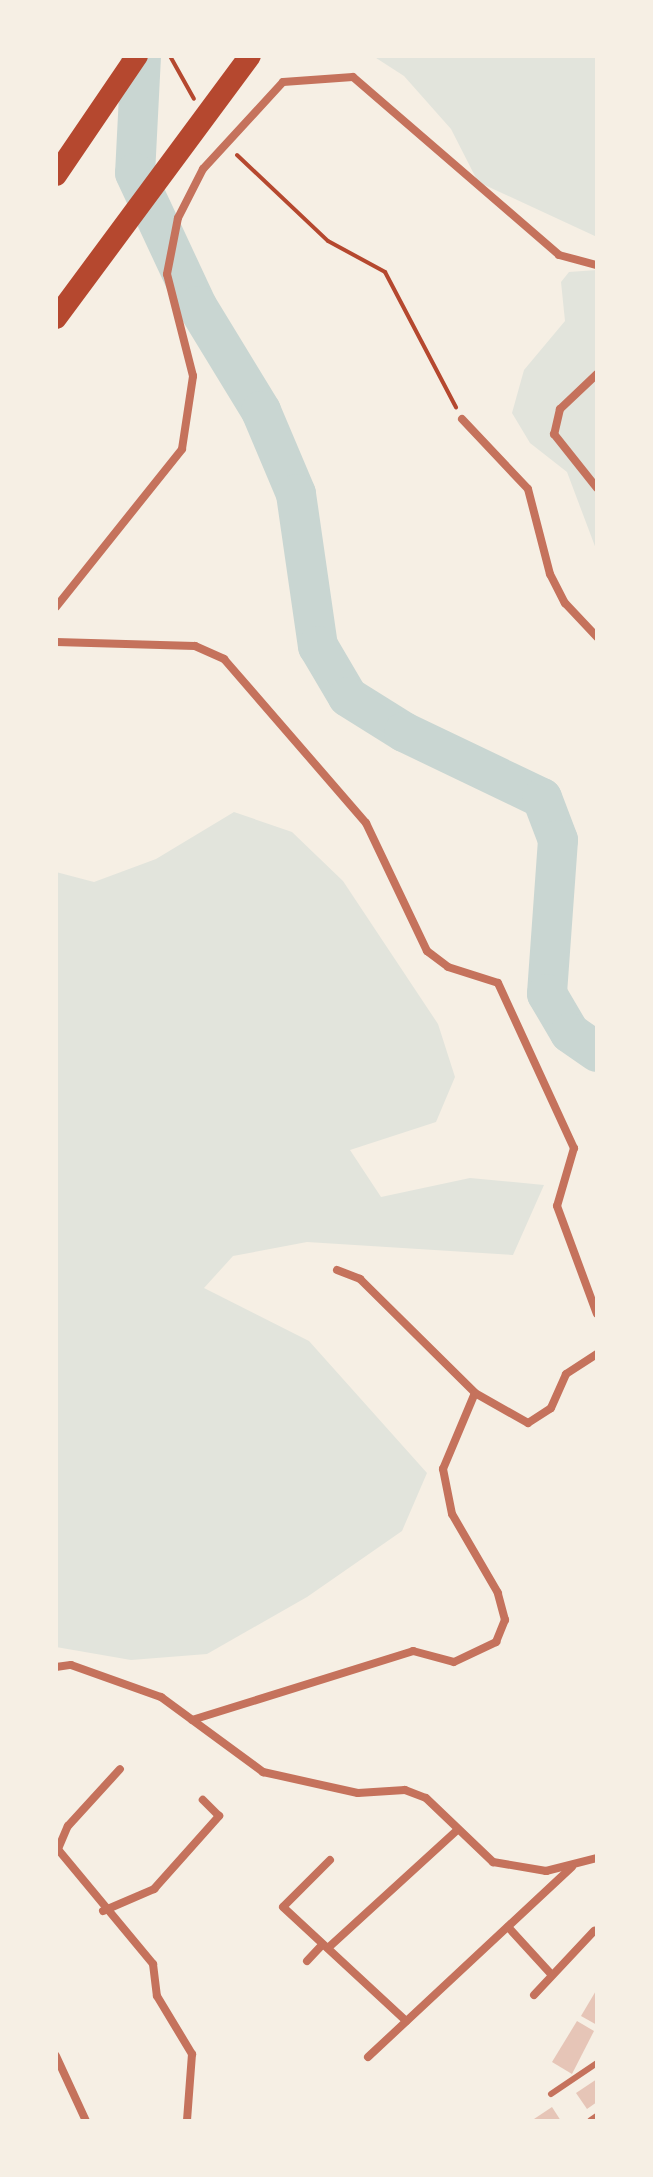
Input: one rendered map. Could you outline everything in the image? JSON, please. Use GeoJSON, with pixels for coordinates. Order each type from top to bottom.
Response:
{"type":"FeatureCollection","features":[{"type":"Feature","properties":{"kind":"highway"},"geometry":{"type":"LineString","coordinates":[[56,175],[137,56]]}},
{"type":"Feature","properties":{"kind":"highway"},"geometry":{"type":"LineString","coordinates":[[56,318],[250,56]]}},
{"type":"Feature","properties":{"kind":"street"},"geometry":{"type":"LineString","coordinates":[[56,607],[182,449],[193,376],[167,274],[178,218],[226,143],[283,82],[353,77],[559,255],[597,265]]}},
{"type":"Feature","properties":{"kind":"street"},"geometry":{"type":"LineString","coordinates":[[597,374],[560,409],[554,434],[597,488]]}},
{"type":"Feature","properties":{"kind":"street"},"geometry":{"type":"LineString","coordinates":[[462,419],[528,489],[550,574],[565,603],[597,637]]}},
{"type":"Feature","properties":{"kind":"street"},"geometry":{"type":"LineString","coordinates":[[56,642],[195,646],[224,659],[366,823],[427,951],[448,967],[498,983],[574,1148],[557,1206],[597,1314]]}},
{"type":"Feature","properties":{"kind":"street"},"geometry":{"type":"LineString","coordinates":[[337,1270],[360,1279],[475,1393],[514,1419],[542,1420],[566,1374],[597,1354]]}},
{"type":"Feature","properties":{"kind":"street"},"geometry":{"type":"LineString","coordinates":[[192,1720],[413,1651],[454,1662],[496,1642],[505,1620],[498,1593],[452,1514],[443,1469],[475,1393]]}},
{"type":"Feature","properties":{"kind":"street"},"geometry":{"type":"LineString","coordinates":[[56,1667],[71,1665],[161,1697],[263,1772],[358,1793],[405,1790],[426,1798],[456,1831],[493,1862],[546,1871],[597,1858]]}},
{"type":"Feature","properties":{"kind":"street"},"geometry":{"type":"LineString","coordinates":[[120,1769],[68,1826],[57,1848],[85,1875],[103,1911],[153,1964],[157,1996],[192,2054],[187,2121]]}},
{"type":"Feature","properties":{"kind":"street"},"geometry":{"type":"LineString","coordinates":[[103,1911],[163,1879],[219,1816],[203,1800]]}},
{"type":"Feature","properties":{"kind":"street"},"geometry":{"type":"LineString","coordinates":[[307,1961],[456,1831]]}},
{"type":"Feature","properties":{"kind":"street"},"geometry":{"type":"LineString","coordinates":[[330,1860],[283,1907],[406,2021]]}},
{"type":"Feature","properties":{"kind":"street"},"geometry":{"type":"LineString","coordinates":[[368,2057],[575,1865]]}},
{"type":"Feature","properties":{"kind":"street"},"geometry":{"type":"LineString","coordinates":[[508,1927],[552,1975]]}},
{"type":"Feature","properties":{"kind":"street"},"geometry":{"type":"LineString","coordinates":[[534,1995],[594,1931]]}},
{"type":"Feature","properties":{"kind":"street"},"geometry":{"type":"LineString","coordinates":[[57,2058],[86,2121]]}},
{"type":"Feature","properties":{"kind":"street"},"geometry":{"type":"LineString","coordinates":[[591,2121],[597,2117]]}},
{"type":"Feature","properties":{"kind":"lane"},"geometry":{"type":"LineString","coordinates":[[551,2094],[597,2063]]}},
{"type":"Feature","properties":{"kind":"path"},"geometry":{"type":"LineString","coordinates":[[226,143],[328,241],[385,272],[462,419]]}},
{"type":"Feature","properties":{"kind":"shaded area"},"geometry":{"type":"Polygon","coordinates":[[[373,56],[597,56],[597,237],[478,182],[451,129],[404,76],[373,56]]]}},
{"type":"Feature","properties":{"kind":"shaded area"},"geometry":{"type":"Polygon","coordinates":[[[597,270],[597,608],[596,549],[567,472],[530,443],[512,413],[524,370],[565,321],[561,282],[569,272],[597,270]]]}},
{"type":"Feature","properties":{"kind":"shaded area"},"geometry":{"type":"Polygon","coordinates":[[[234,812],[292,832],[343,881],[438,1024],[455,1077],[436,1122],[350,1150],[381,1197],[470,1178],[544,1185],[513,1255],[307,1242],[233,1256],[204,1288],[309,1341],[427,1473],[402,1531],[307,1597],[207,1654],[131,1660],[56,1647],[56,872],[94,882],[156,859],[234,812]]]}},
{"type":"Feature","properties":{"kind":"building"},"geometry":{"type":"Polygon","coordinates":[[[597,1989],[597,2025],[581,2016],[597,1989]]]}},
{"type":"Feature","properties":{"kind":"building"},"geometry":{"type":"Polygon","coordinates":[[[577,2021],[594,2031],[572,2074],[552,2062],[577,2021]]]}},
{"type":"Feature","properties":{"kind":"building"},"geometry":{"type":"Polygon","coordinates":[[[597,2079],[597,2102],[587,2109],[576,2093],[597,2079]]]}},
{"type":"Feature","properties":{"kind":"building"},"geometry":{"type":"Polygon","coordinates":[[[552,2107],[561,2121],[531,2121],[552,2107]]]}},
{"type":"Feature","properties":{"kind":"waterway"},"geometry":{"type":"LineString","coordinates":[[141,56],[135,173],[197,306],[261,411],[296,494],[318,646],[348,697],[404,732],[542,798],[558,840],[547,994],[570,1033],[597,1052]]}}]}
